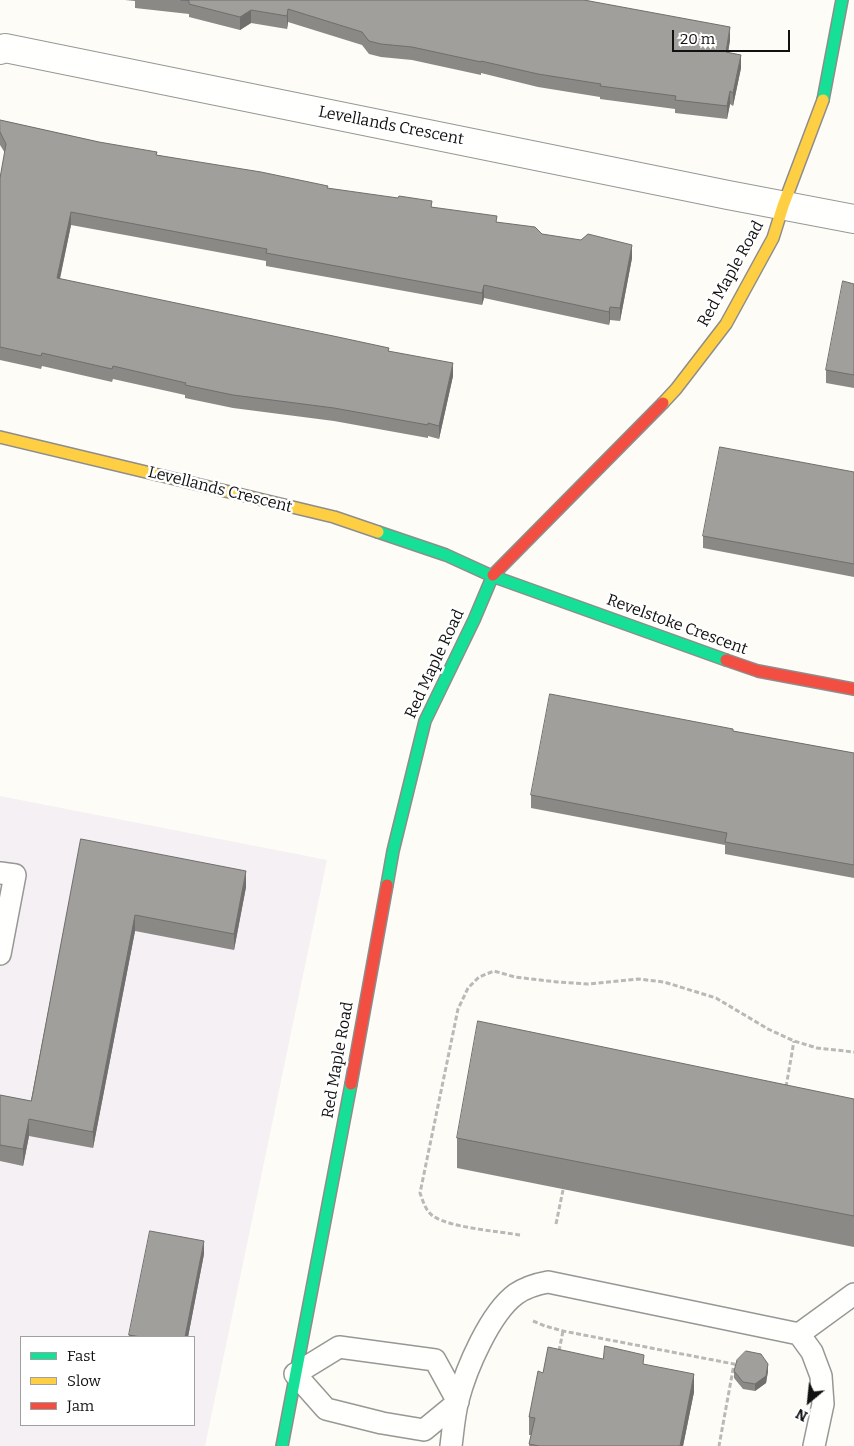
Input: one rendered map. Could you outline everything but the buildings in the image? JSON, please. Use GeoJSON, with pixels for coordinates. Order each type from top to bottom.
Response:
{"type":"FeatureCollection","features":[{"type":"Feature","properties":{"kind":"street","name":"Red Maple Road"},"geometry":{"type":"LineString","coordinates":[[282,1446],[393,851],[425,720],[474,620],[492,576],[676,389],[726,324],[773,238],[783,206],[823,102],[842,0]]}},
{"type":"Feature","properties":{"kind":"street","name":"Levellands Crescent"},"geometry":{"type":"LineString","coordinates":[[0,50],[5,48],[854,219]]}},
{"type":"Feature","properties":{"kind":"street","name":"Levellands Crescent"},"geometry":{"type":"LineString","coordinates":[[0,437],[334,517],[446,555],[492,576]]}},
{"type":"Feature","properties":{"kind":"street","name":"Revelstoke Crescent"},"geometry":{"type":"LineString","coordinates":[[492,576],[758,671],[854,689]]}},
{"type":"Feature","properties":{"kind":"lane"},"geometry":{"type":"LineString","coordinates":[[0,872],[16,876],[0,954]]}},
{"type":"Feature","properties":{"kind":"lane"},"geometry":{"type":"LineString","coordinates":[[452,1446],[458,1402],[467,1372],[497,1313],[516,1294],[532,1285],[548,1282],[799,1334],[812,1352],[821,1376],[823,1404],[814,1446]]}},
{"type":"Feature","properties":{"kind":"lane"},"geometry":{"type":"LineString","coordinates":[[799,1334],[854,1294]]}},
{"type":"Feature","properties":{"kind":"lane"},"geometry":{"type":"LineString","coordinates":[[339,1348],[435,1360],[458,1402],[424,1430],[382,1423],[326,1409],[296,1374],[339,1348]]}},
{"type":"Feature","properties":{"kind":"path"},"geometry":{"type":"LineString","coordinates":[[520,1234],[450,1223],[432,1215],[424,1207],[420,1193],[458,1009],[468,988],[480,977],[494,971],[515,977],[565,983],[588,984],[638,979],[664,982],[716,998],[768,1029],[794,1041],[817,1048],[854,1052]]}},
{"type":"Feature","properties":{"kind":"path"},"geometry":{"type":"LineString","coordinates":[[778,1088],[786,1090],[794,1041]]}},
{"type":"Feature","properties":{"kind":"path"},"geometry":{"type":"LineString","coordinates":[[556,1224],[564,1190]]}},
{"type":"Feature","properties":{"kind":"path"},"geometry":{"type":"LineString","coordinates":[[531,1319],[544,1326],[563,1331],[734,1364],[719,1446]]}},
{"type":"Feature","properties":{"kind":"path"},"geometry":{"type":"LineString","coordinates":[[558,1358],[563,1331]]}},
{"type":"Feature","properties":{"kind":"shaded area"},"geometry":{"type":"Polygon","coordinates":[[[0,796],[327,860],[205,1446],[0,1446],[0,796]]]}},
{"type":"Feature","properties":{"kind":"traffic: fast"},"geometry":{"type":"LineString","coordinates":[[823,100],[842,0]]}},
{"type":"Feature","properties":{"kind":"traffic: fast"},"geometry":{"type":"LineString","coordinates":[[378,532],[446,555],[492,576],[726,660]]}},
{"type":"Feature","properties":{"kind":"traffic: fast"},"geometry":{"type":"LineString","coordinates":[[387,885],[393,851],[425,721],[474,620],[493,575]]}},
{"type":"Feature","properties":{"kind":"traffic: fast"},"geometry":{"type":"LineString","coordinates":[[282,1446],[351,1084]]}},
{"type":"Feature","properties":{"kind":"traffic: slow"},"geometry":{"type":"LineString","coordinates":[[663,403],[726,324],[773,238],[823,100]]}},
{"type":"Feature","properties":{"kind":"traffic: slow"},"geometry":{"type":"LineString","coordinates":[[0,437],[334,517],[378,532]]}},
{"type":"Feature","properties":{"kind":"traffic: jam"},"geometry":{"type":"LineString","coordinates":[[493,575],[663,403]]}},
{"type":"Feature","properties":{"kind":"traffic: jam"},"geometry":{"type":"LineString","coordinates":[[726,660],[758,671],[854,689]]}},
{"type":"Feature","properties":{"kind":"traffic: jam"},"geometry":{"type":"LineString","coordinates":[[351,1084],[387,885]]}}]}
